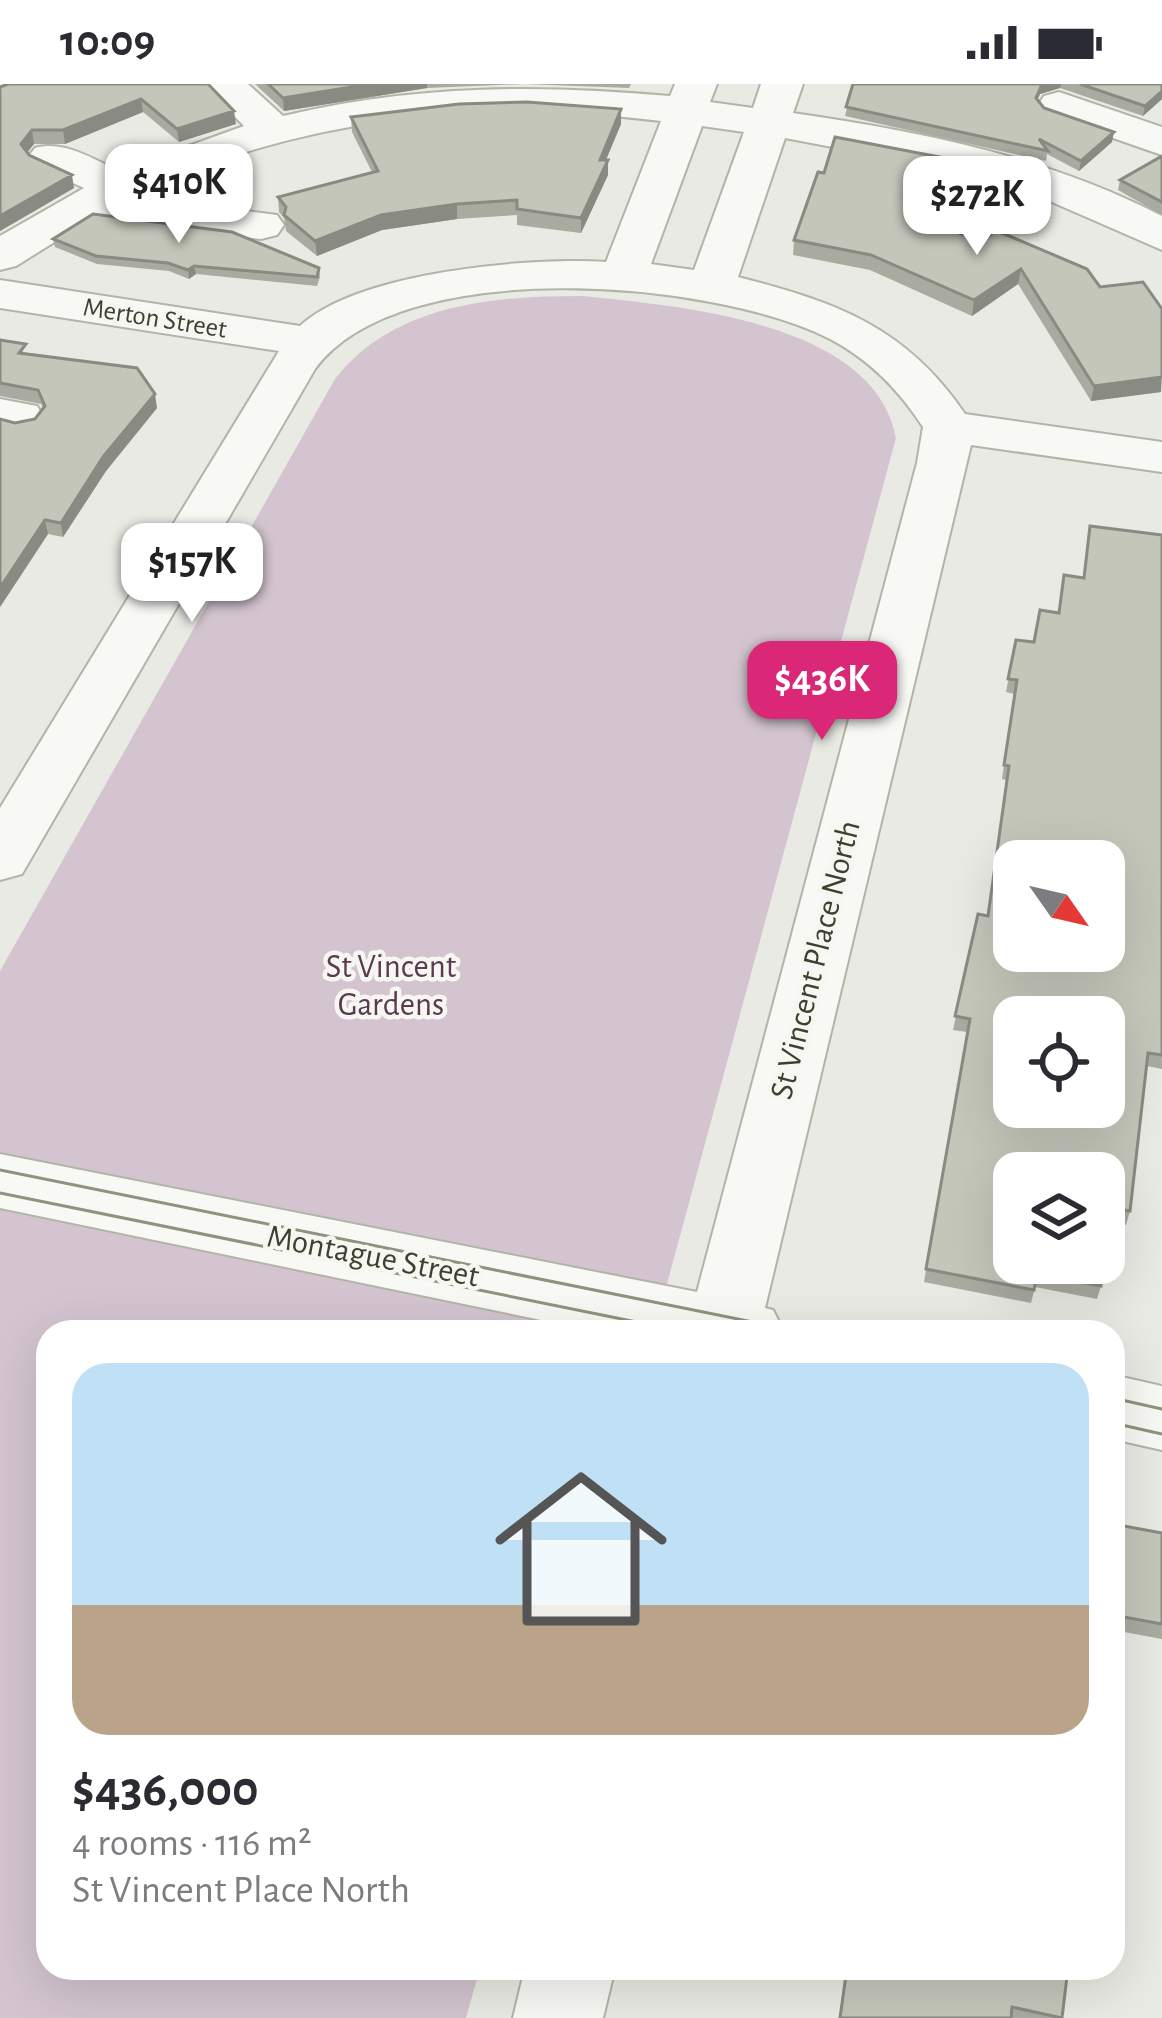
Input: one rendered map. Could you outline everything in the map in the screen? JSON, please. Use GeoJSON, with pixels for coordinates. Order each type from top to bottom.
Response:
{"type":"FeatureCollection","features":[{"type":"Feature","properties":{"kind":"street"},"geometry":{"type":"LineString","coordinates":[[224,84],[274,131]]}},
{"type":"Feature","properties":{"kind":"street"},"geometry":{"type":"LineString","coordinates":[[665,279],[690,96]]}},
{"type":"Feature","properties":{"kind":"street"},"geometry":{"type":"LineString","coordinates":[[0,256],[101,195],[187,158],[274,131],[354,98],[690,96],[776,103],[871,136],[965,157],[1067,191],[1162,236]]}},
{"type":"Feature","properties":{"kind":"street"},"geometry":{"type":"LineString","coordinates":[[665,279],[776,103]]}},
{"type":"Feature","properties":{"kind":"street"},"geometry":{"type":"LineString","coordinates":[[1059,105],[1150,125]]}},
{"type":"Feature","properties":{"kind":"street"},"geometry":{"type":"LineString","coordinates":[[50,157],[101,195],[261,225]]}},
{"type":"Feature","properties":{"kind":"street"},"geometry":{"type":"LineString","coordinates":[[0,859],[310,342],[346,316],[453,285],[541,274],[665,279],[809,315],[854,334],[895,361],[923,388],[948,427],[1162,457]]}},
{"type":"Feature","properties":{"kind":"street","name":"Merton Street"},"geometry":{"type":"LineString","coordinates":[[0,295],[310,342]]}},
{"type":"Feature","properties":{"kind":"street","name":"St Vincent Place North"},"geometry":{"type":"LineString","coordinates":[[733,1320],[948,427]]}},
{"type":"Feature","properties":{"kind":"street","name":"Montague Street"},"geometry":{"type":"LineString","coordinates":[[0,1181],[682,1320]]}},
{"type":"Feature","properties":{"kind":"street"},"geometry":{"type":"LineString","coordinates":[[1125,1410],[1162,1418]]}},
{"type":"Feature","properties":{"kind":"street"},"geometry":{"type":"LineString","coordinates":[[558,2018],[567,1980]]}},
{"type":"Feature","properties":{"kind":"green space","name":"St Vincent Gardens"},"geometry":{"type":"Polygon","coordinates":[[[583,296],[718,314],[767,327],[813,344],[851,368],[880,399],[896,438],[657,1320],[36,1320],[36,1980],[477,1980],[466,2018],[0,2018],[0,971],[335,379],[386,334],[415,320],[447,309],[514,298],[583,296]]]}},
{"type":"Feature","properties":{"kind":"building"},"geometry":{"type":"Polygon","coordinates":[[[208,84],[234,111],[177,129],[141,99],[63,130],[32,130],[21,144],[29,155],[72,175],[0,216],[0,87],[208,84]]]}},
{"type":"Feature","properties":{"kind":"building"},"geometry":{"type":"Polygon","coordinates":[[[268,84],[370,84],[283,98],[268,84]]]}},
{"type":"Feature","properties":{"kind":"building"},"geometry":{"type":"Polygon","coordinates":[[[853,84],[1042,84],[1036,98],[1044,108],[1114,132],[1081,161],[1039,139],[1048,151],[846,107],[853,84]]]}},
{"type":"Feature","properties":{"kind":"building"},"geometry":{"type":"Polygon","coordinates":[[[1080,84],[1162,84],[1162,91],[1145,106],[1080,84]]]}},
{"type":"Feature","properties":{"kind":"building"},"geometry":{"type":"Polygon","coordinates":[[[527,102],[621,109],[600,160],[608,160],[581,218],[517,209],[517,200],[457,204],[381,215],[315,241],[284,215],[286,207],[278,197],[378,171],[351,117],[459,104],[527,102]]]}},
{"type":"Feature","properties":{"kind":"building"},"geometry":{"type":"Polygon","coordinates":[[[835,137],[955,160],[906,216],[984,241],[995,230],[1087,269],[1100,287],[1143,282],[1162,309],[1162,377],[1094,386],[1021,269],[974,300],[871,255],[794,240],[835,137]]]}},
{"type":"Feature","properties":{"kind":"building"},"geometry":{"type":"Polygon","coordinates":[[[1162,156],[1162,202],[1120,180],[1162,156]]]}},
{"type":"Feature","properties":{"kind":"building"},"geometry":{"type":"Polygon","coordinates":[[[93,214],[232,232],[319,268],[317,277],[194,266],[188,270],[168,263],[96,256],[53,239],[93,214]]]}},
{"type":"Feature","properties":{"kind":"building"},"geometry":{"type":"Polygon","coordinates":[[[0,340],[26,344],[19,353],[137,368],[155,394],[103,457],[61,523],[45,520],[0,588],[0,419],[15,423],[35,419],[45,406],[38,390],[0,383],[0,340]]]}},
{"type":"Feature","properties":{"kind":"building"},"geometry":{"type":"Polygon","coordinates":[[[1090,526],[1162,535],[1162,1055],[1148,1053],[1130,1211],[1125,1210],[1125,1152],[993,1152],[993,1282],[926,1269],[970,1019],[955,1016],[978,914],[988,916],[993,880],[993,972],[1125,972],[1125,840],[999,840],[1017,680],[1008,679],[1016,640],[1034,642],[1040,610],[1059,613],[1064,575],[1084,578],[1090,526]]]}},
{"type":"Feature","properties":{"kind":"building"},"geometry":{"type":"Polygon","coordinates":[[[1003,1284],[1035,1284],[1034,1290],[1003,1284]]]}},
{"type":"Feature","properties":{"kind":"building"},"geometry":{"type":"Polygon","coordinates":[[[1125,1526],[1162,1533],[1162,1624],[1125,1617],[1125,1526]]]}},
{"type":"Feature","properties":{"kind":"building"},"geometry":{"type":"Polygon","coordinates":[[[845,1980],[1067,1980],[1062,2018],[1012,2007],[1011,2018],[840,2018],[845,1980]]]}},
{"type":"Feature","properties":{"kind":"tram line"},"geometry":{"type":"LineString","coordinates":[[0,1170],[743,1320]]}},
{"type":"Feature","properties":{"kind":"tram line"},"geometry":{"type":"LineString","coordinates":[[0,1193],[627,1320]]}},
{"type":"Feature","properties":{"kind":"tram line"},"geometry":{"type":"LineString","coordinates":[[1125,1401],[1162,1409]]}},
{"type":"Feature","properties":{"kind":"tram line"},"geometry":{"type":"LineString","coordinates":[[1125,1426],[1162,1434]]}}]}
